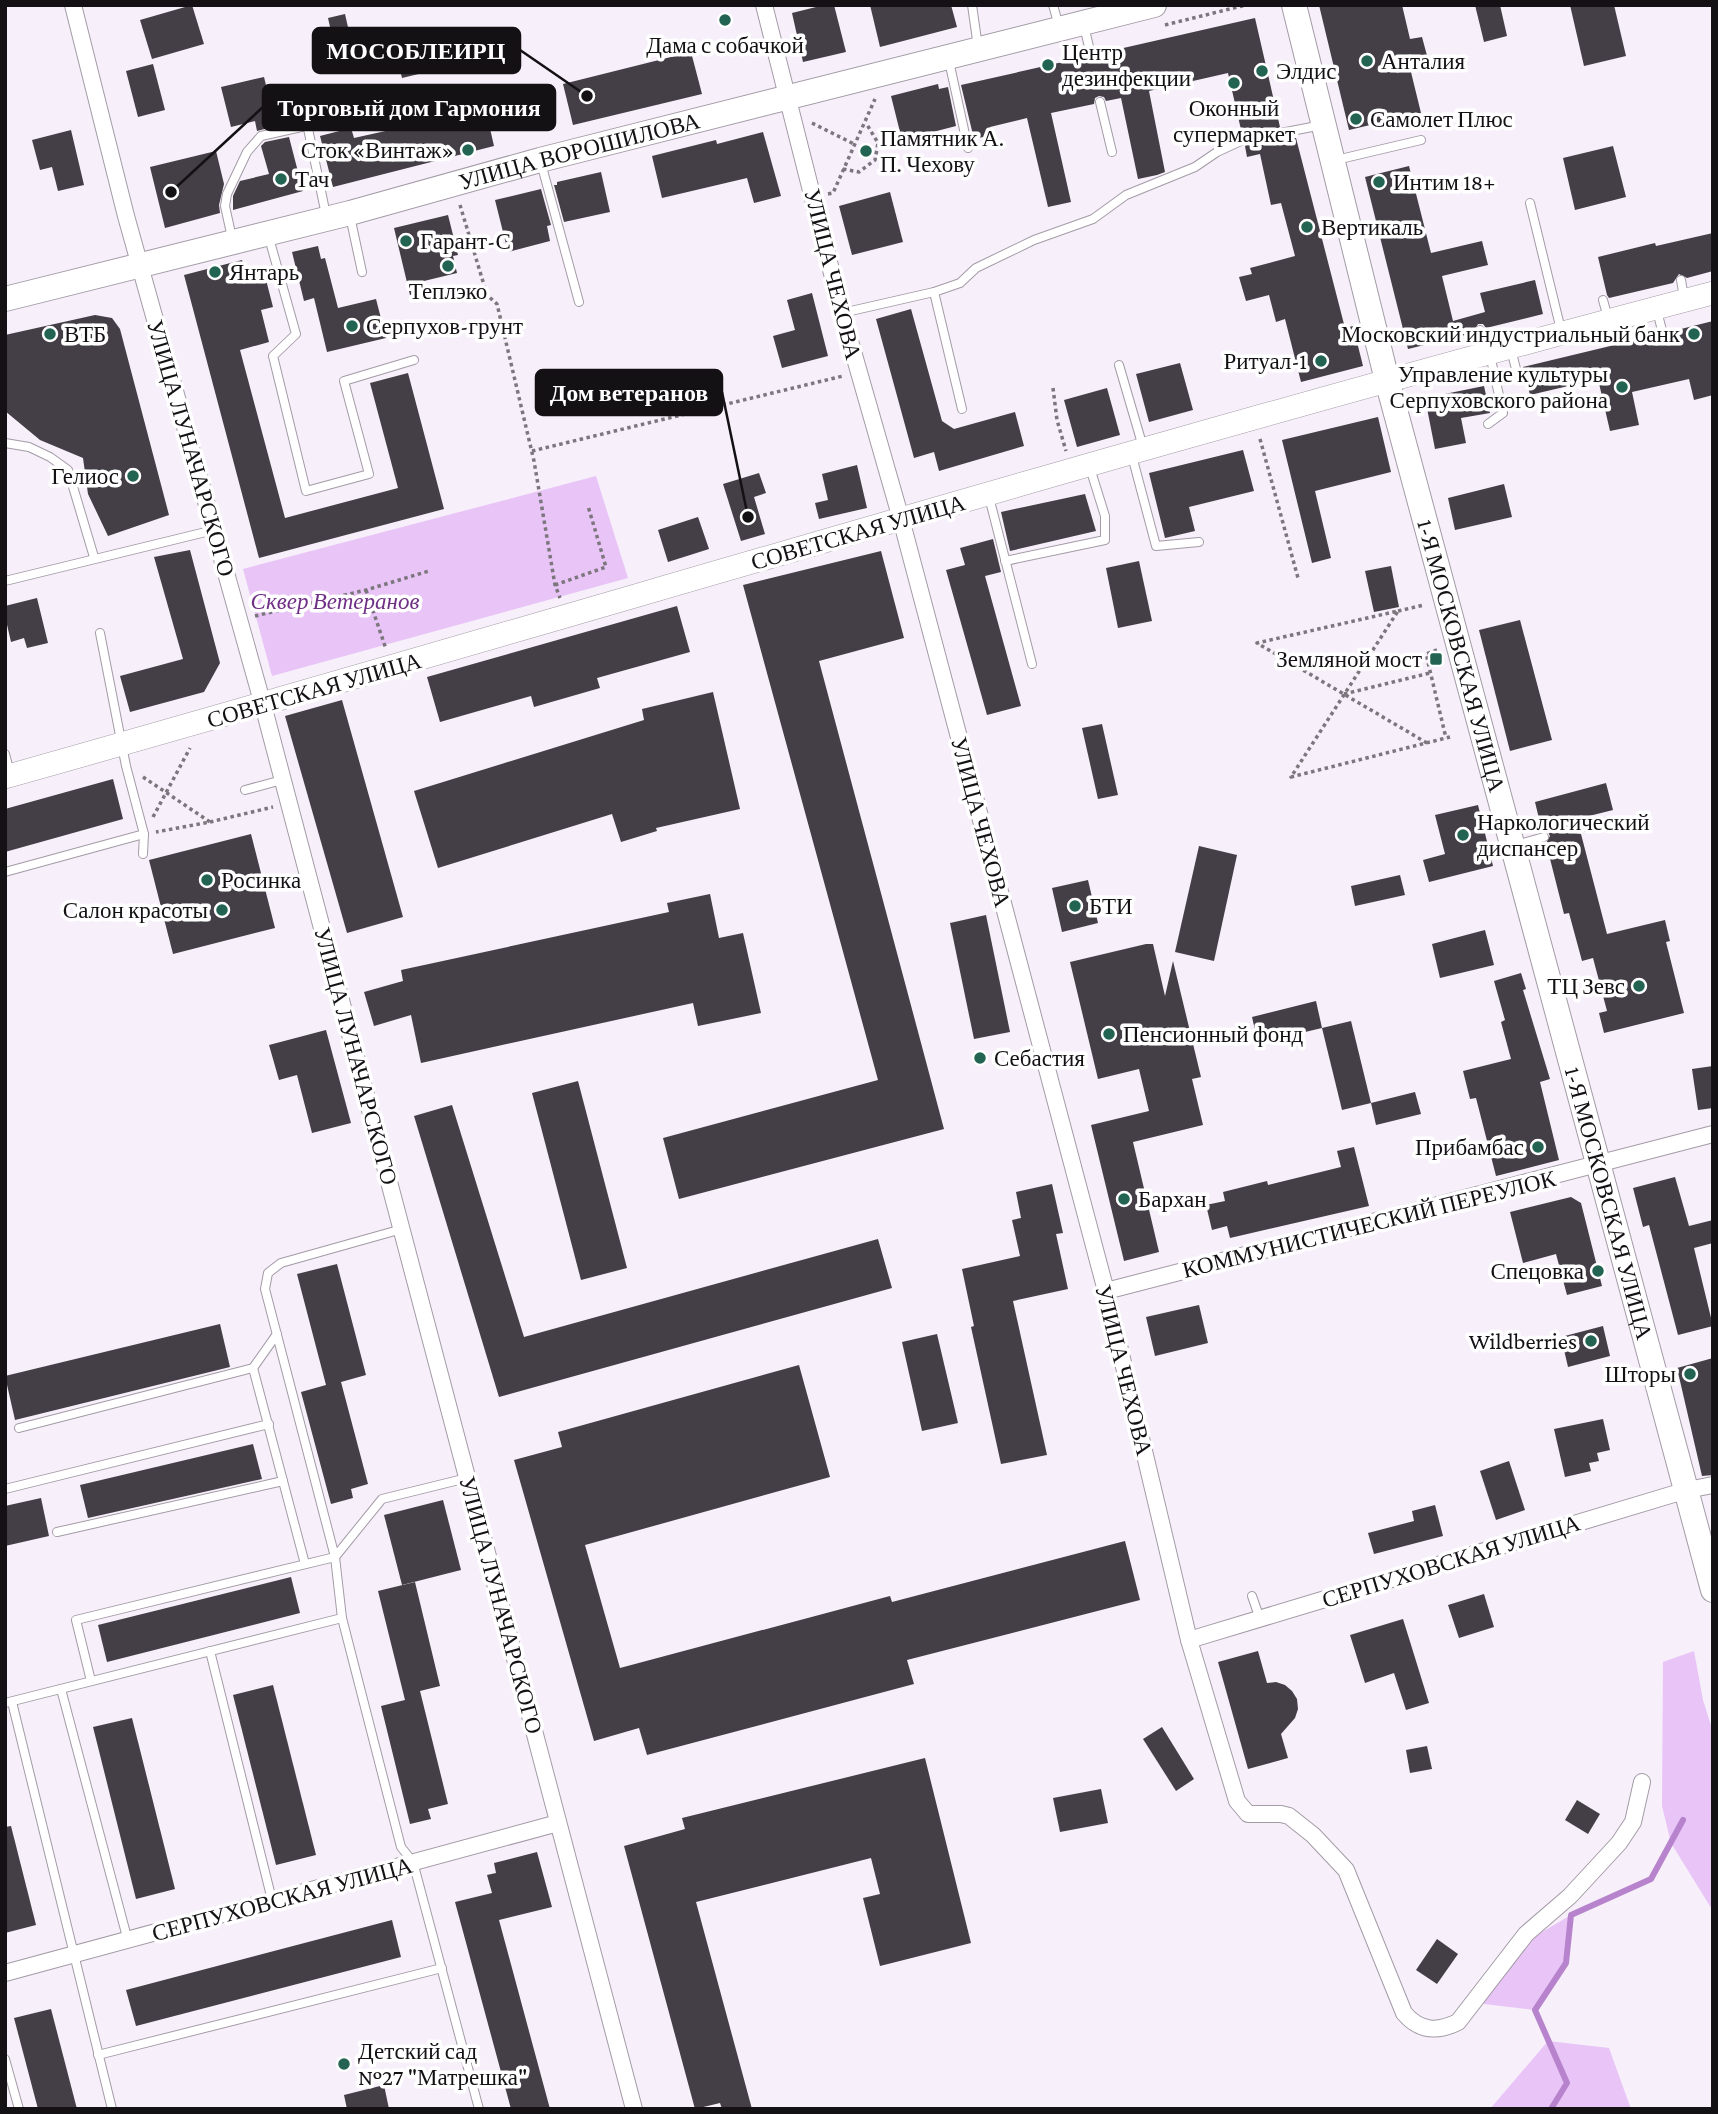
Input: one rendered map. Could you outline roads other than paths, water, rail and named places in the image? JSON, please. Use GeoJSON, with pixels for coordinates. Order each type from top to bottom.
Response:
{"type":"FeatureCollection","features":[{"type":"Feature","properties":{"kind":"main road","name":"УЛИЦА ВОРОШИЛОВА"},"geometry":{"type":"LineString","coordinates":[[5,299],[338,215],[540,160],[979,50],[1065,19],[1154,5]]}},
{"type":"Feature","properties":{"kind":"main road","name":"1-Я МОСКОВСКАЯ УЛИЦА"},"geometry":{"type":"LineString","coordinates":[[1294,5],[1387,380],[1713,1590]]}},
{"type":"Feature","properties":{"kind":"street","name":"УЛИЦА ЛУНАЧАРСКОГО"},"geometry":{"type":"LineString","coordinates":[[73,5],[139,264],[263,705],[634,2109]]}},
{"type":"Feature","properties":{"kind":"street","name":"УЛИЦА ЧЕХОВА"},"geometry":{"type":"LineString","coordinates":[[764,5],[842,313],[901,519],[1106,1292],[1189,1640],[1237,1801],[1248,1814],[1289,1816],[1313,1835],[1346,1870],[1404,2013],[1418,2026],[1430,2030],[1458,2022],[1526,1934],[1570,1896],[1619,1843],[1633,1822],[1642,1782]]}},
{"type":"Feature","properties":{"kind":"street","name":"СОВЕТСКАЯ УЛИЦА"},"geometry":{"type":"LineString","coordinates":[[7,769],[124,755],[263,705],[392,667],[1138,451],[1562,333],[1606,310],[1656,308],[1683,290],[1713,293]]}},
{"type":"Feature","properties":{"kind":"street","name":"КОММУНИСТИЧЕСКИЙ ПЕРЕУЛОК"},"geometry":{"type":"LineString","coordinates":[[1106,1292],[1713,1134]]}},
{"type":"Feature","properties":{"kind":"street","name":"СЕРПУХОВСКАЯ УЛИЦА"},"geometry":{"type":"LineString","coordinates":[[1189,1640],[1687,1490],[1713,1485]]}},
{"type":"Feature","properties":{"kind":"street","name":"СЕРПУХОВСКАЯ УЛИЦА"},"geometry":{"type":"LineString","coordinates":[[5,1973],[558,1823]]}},
{"type":"Feature","properties":{"kind":"lane"},"geometry":{"type":"LineString","coordinates":[[972,5],[979,50]]}},
{"type":"Feature","properties":{"kind":"lane"},"geometry":{"type":"LineString","coordinates":[[1065,19],[1091,55]]}},
{"type":"Feature","properties":{"kind":"lane"},"geometry":{"type":"LineString","coordinates":[[948,58],[968,148]]}},
{"type":"Feature","properties":{"kind":"lane"},"geometry":{"type":"LineString","coordinates":[[301,95],[306,126],[362,272]]}},
{"type":"Feature","properties":{"kind":"lane"},"geometry":{"type":"LineString","coordinates":[[1100,102],[1112,152]]}},
{"type":"Feature","properties":{"kind":"lane"},"geometry":{"type":"LineString","coordinates":[[1281,133],[1324,124]]}},
{"type":"Feature","properties":{"kind":"lane"},"geometry":{"type":"LineString","coordinates":[[232,241],[225,206],[227,194],[247,152],[261,136],[306,126]]}},
{"type":"Feature","properties":{"kind":"lane"},"geometry":{"type":"LineString","coordinates":[[842,313],[934,292],[960,283],[976,268],[1034,240],[1093,219],[1126,195],[1195,167],[1217,152],[1243,140]]}},
{"type":"Feature","properties":{"kind":"lane"},"geometry":{"type":"LineString","coordinates":[[1334,161],[1421,140]]}},
{"type":"Feature","properties":{"kind":"lane"},"geometry":{"type":"LineString","coordinates":[[540,160],[579,302]]}},
{"type":"Feature","properties":{"kind":"lane"},"geometry":{"type":"LineString","coordinates":[[1530,202],[1562,333]]}},
{"type":"Feature","properties":{"kind":"lane"},"geometry":{"type":"LineString","coordinates":[[267,232],[296,334],[273,356],[306,491],[369,474],[344,381],[414,360]]}},
{"type":"Feature","properties":{"kind":"lane"},"geometry":{"type":"LineString","coordinates":[[934,292],[962,409]]}},
{"type":"Feature","properties":{"kind":"lane"},"geometry":{"type":"LineString","coordinates":[[1656,308],[1663,334]]}},
{"type":"Feature","properties":{"kind":"lane"},"geometry":{"type":"LineString","coordinates":[[1480,330],[1495,350],[1516,369]]}},
{"type":"Feature","properties":{"kind":"lane"},"geometry":{"type":"LineString","coordinates":[[1488,424],[1503,413],[1495,350]]}},
{"type":"Feature","properties":{"kind":"lane"},"geometry":{"type":"LineString","coordinates":[[1119,365],[1156,546],[1199,542]]}},
{"type":"Feature","properties":{"kind":"lane"},"geometry":{"type":"LineString","coordinates":[[5,443],[29,447],[68,470],[94,557]]}},
{"type":"Feature","properties":{"kind":"lane"},"geometry":{"type":"LineString","coordinates":[[1005,561],[1105,540],[1105,516],[1080,468]]}},
{"type":"Feature","properties":{"kind":"lane"},"geometry":{"type":"LineString","coordinates":[[988,494],[1032,664]]}},
{"type":"Feature","properties":{"kind":"lane"},"geometry":{"type":"LineString","coordinates":[[5,581],[94,557],[214,530]]}},
{"type":"Feature","properties":{"kind":"lane"},"geometry":{"type":"LineString","coordinates":[[100,633],[124,755],[144,834],[143,854]]}},
{"type":"Feature","properties":{"kind":"lane"},"geometry":{"type":"LineString","coordinates":[[245,790],[282,780]]}},
{"type":"Feature","properties":{"kind":"lane"},"geometry":{"type":"LineString","coordinates":[[1580,828],[1609,821]]}},
{"type":"Feature","properties":{"kind":"lane"},"geometry":{"type":"LineString","coordinates":[[5,872],[144,834]]}},
{"type":"Feature","properties":{"kind":"lane"},"geometry":{"type":"LineString","coordinates":[[1514,846],[1544,837]]}},
{"type":"Feature","properties":{"kind":"lane"},"geometry":{"type":"LineString","coordinates":[[402,1229],[282,1263],[268,1273],[265,1289],[335,1557],[342,1618],[401,1847],[413,1862],[479,2109]]}},
{"type":"Feature","properties":{"kind":"lane"},"geometry":{"type":"LineString","coordinates":[[19,1428],[253,1368],[277,1334]]}},
{"type":"Feature","properties":{"kind":"lane"},"geometry":{"type":"LineString","coordinates":[[253,1368],[305,1564]]}},
{"type":"Feature","properties":{"kind":"lane"},"geometry":{"type":"LineString","coordinates":[[5,1489],[269,1424]]}},
{"type":"Feature","properties":{"kind":"lane"},"geometry":{"type":"LineString","coordinates":[[91,1681],[76,1620],[335,1557],[382,1499],[467,1478]]}},
{"type":"Feature","properties":{"kind":"lane"},"geometry":{"type":"LineString","coordinates":[[57,1532],[283,1481]]}},
{"type":"Feature","properties":{"kind":"lane"},"geometry":{"type":"LineString","coordinates":[[1252,1596],[1260,1619]]}},
{"type":"Feature","properties":{"kind":"lane"},"geometry":{"type":"LineString","coordinates":[[112,2109],[9,1702],[342,1618]]}},
{"type":"Feature","properties":{"kind":"lane"},"geometry":{"type":"LineString","coordinates":[[210,1651],[272,1900]]}},
{"type":"Feature","properties":{"kind":"lane"},"geometry":{"type":"LineString","coordinates":[[61,1689],[128,1941]]}},
{"type":"Feature","properties":{"kind":"lane"},"geometry":{"type":"LineString","coordinates":[[98,2055],[442,1968]]}},
{"type":"Feature","properties":{"kind":"lane"},"geometry":{"type":"LineString","coordinates":[[5,2059],[19,2109]]}},
{"type":"Feature","properties":{"kind":"waterway"},"geometry":{"type":"LineString","coordinates":[[1551,2109],[1567,2083],[1535,2010],[1566,1963],[1571,1915],[1651,1879],[1683,1820]]}},
{"type":"Feature","properties":{"kind":"place","name":"Дама с собачкой"},"geometry":{"type":"Point","coordinates":[725,20]}},
{"type":"Feature","properties":{"kind":"place","name":"Анталия"},"geometry":{"type":"Point","coordinates":[1367,61]}},
{"type":"Feature","properties":{"kind":"place","name":"Центр дезинфекции"},"geometry":{"type":"Point","coordinates":[1048,65]}},
{"type":"Feature","properties":{"kind":"place","name":"Элдис"},"geometry":{"type":"Point","coordinates":[1262,71]}},
{"type":"Feature","properties":{"kind":"place","name":"Оконный супермаркет"},"geometry":{"type":"Point","coordinates":[1234,83]}},
{"type":"Feature","properties":{"kind":"place","name":"МОСОБЛЕИРЦ"},"geometry":{"type":"Point","coordinates":[587,96]}},
{"type":"Feature","properties":{"kind":"place","name":"Самолет Плюс"},"geometry":{"type":"Point","coordinates":[1356,119]}},
{"type":"Feature","properties":{"kind":"place","name":"Сток «Винтаж»"},"geometry":{"type":"Point","coordinates":[468,150]}},
{"type":"Feature","properties":{"kind":"place","name":"Памятник А. П. Чехову"},"geometry":{"type":"Point","coordinates":[866,151]}},
{"type":"Feature","properties":{"kind":"place","name":"Тач"},"geometry":{"type":"Point","coordinates":[281,179]}},
{"type":"Feature","properties":{"kind":"place","name":"Интим 18+"},"geometry":{"type":"Point","coordinates":[1379,182]}},
{"type":"Feature","properties":{"kind":"place","name":"Торговый дом Гармония"},"geometry":{"type":"Point","coordinates":[171,192]}},
{"type":"Feature","properties":{"kind":"place","name":"Вертикаль"},"geometry":{"type":"Point","coordinates":[1307,227]}},
{"type":"Feature","properties":{"kind":"place","name":"Гарант-С"},"geometry":{"type":"Point","coordinates":[406,241]}},
{"type":"Feature","properties":{"kind":"place","name":"Теплэко"},"geometry":{"type":"Point","coordinates":[448,266]}},
{"type":"Feature","properties":{"kind":"place","name":"Янтарь"},"geometry":{"type":"Point","coordinates":[215,272]}},
{"type":"Feature","properties":{"kind":"place","name":"Серпухов-грунт"},"geometry":{"type":"Point","coordinates":[352,326]}},
{"type":"Feature","properties":{"kind":"place","name":"ВТБ"},"geometry":{"type":"Point","coordinates":[50,334]}},
{"type":"Feature","properties":{"kind":"place","name":"Московский индустриальный банк"},"geometry":{"type":"Point","coordinates":[1694,334]}},
{"type":"Feature","properties":{"kind":"place","name":"Ритуал-1"},"geometry":{"type":"Point","coordinates":[1321,361]}},
{"type":"Feature","properties":{"kind":"place","name":"Управление культуры Серпуховского района"},"geometry":{"type":"Point","coordinates":[1622,387]}},
{"type":"Feature","properties":{"kind":"place","name":"Гелиос"},"geometry":{"type":"Point","coordinates":[133,476]}},
{"type":"Feature","properties":{"kind":"place","name":"Дом ветеранов"},"geometry":{"type":"Point","coordinates":[748,517]}},
{"type":"Feature","properties":{"kind":"place","name":"Земляной мост"},"geometry":{"type":"Point","coordinates":[1436,659]}},
{"type":"Feature","properties":{"kind":"place","name":"Наркологический диспансер"},"geometry":{"type":"Point","coordinates":[1463,835]}},
{"type":"Feature","properties":{"kind":"place","name":"Росинка"},"geometry":{"type":"Point","coordinates":[207,880]}},
{"type":"Feature","properties":{"kind":"place","name":"БТИ"},"geometry":{"type":"Point","coordinates":[1075,906]}},
{"type":"Feature","properties":{"kind":"place","name":"Салон красоты"},"geometry":{"type":"Point","coordinates":[222,910]}},
{"type":"Feature","properties":{"kind":"place","name":"ТЦ Зевс"},"geometry":{"type":"Point","coordinates":[1639,986]}},
{"type":"Feature","properties":{"kind":"place","name":"Пенсионный фонд"},"geometry":{"type":"Point","coordinates":[1109,1034]}},
{"type":"Feature","properties":{"kind":"place","name":"Себастия"},"geometry":{"type":"Point","coordinates":[980,1058]}},
{"type":"Feature","properties":{"kind":"place","name":"Прибамбас"},"geometry":{"type":"Point","coordinates":[1538,1147]}},
{"type":"Feature","properties":{"kind":"place","name":"Бархан"},"geometry":{"type":"Point","coordinates":[1124,1199]}},
{"type":"Feature","properties":{"kind":"place","name":"Спецовка"},"geometry":{"type":"Point","coordinates":[1598,1271]}},
{"type":"Feature","properties":{"kind":"place","name":"Wildberries"},"geometry":{"type":"Point","coordinates":[1591,1341]}},
{"type":"Feature","properties":{"kind":"place","name":"Шторы"},"geometry":{"type":"Point","coordinates":[1690,1374]}},
{"type":"Feature","properties":{"kind":"place","name":"Детский сад №27 \"Матрешка\""},"geometry":{"type":"Point","coordinates":[344,2064]}},
{"type":"Feature","properties":{"kind":"park label","name":"Сквер Ветеранов"},"geometry":{"type":"Point","coordinates":[335,601]}}]}
